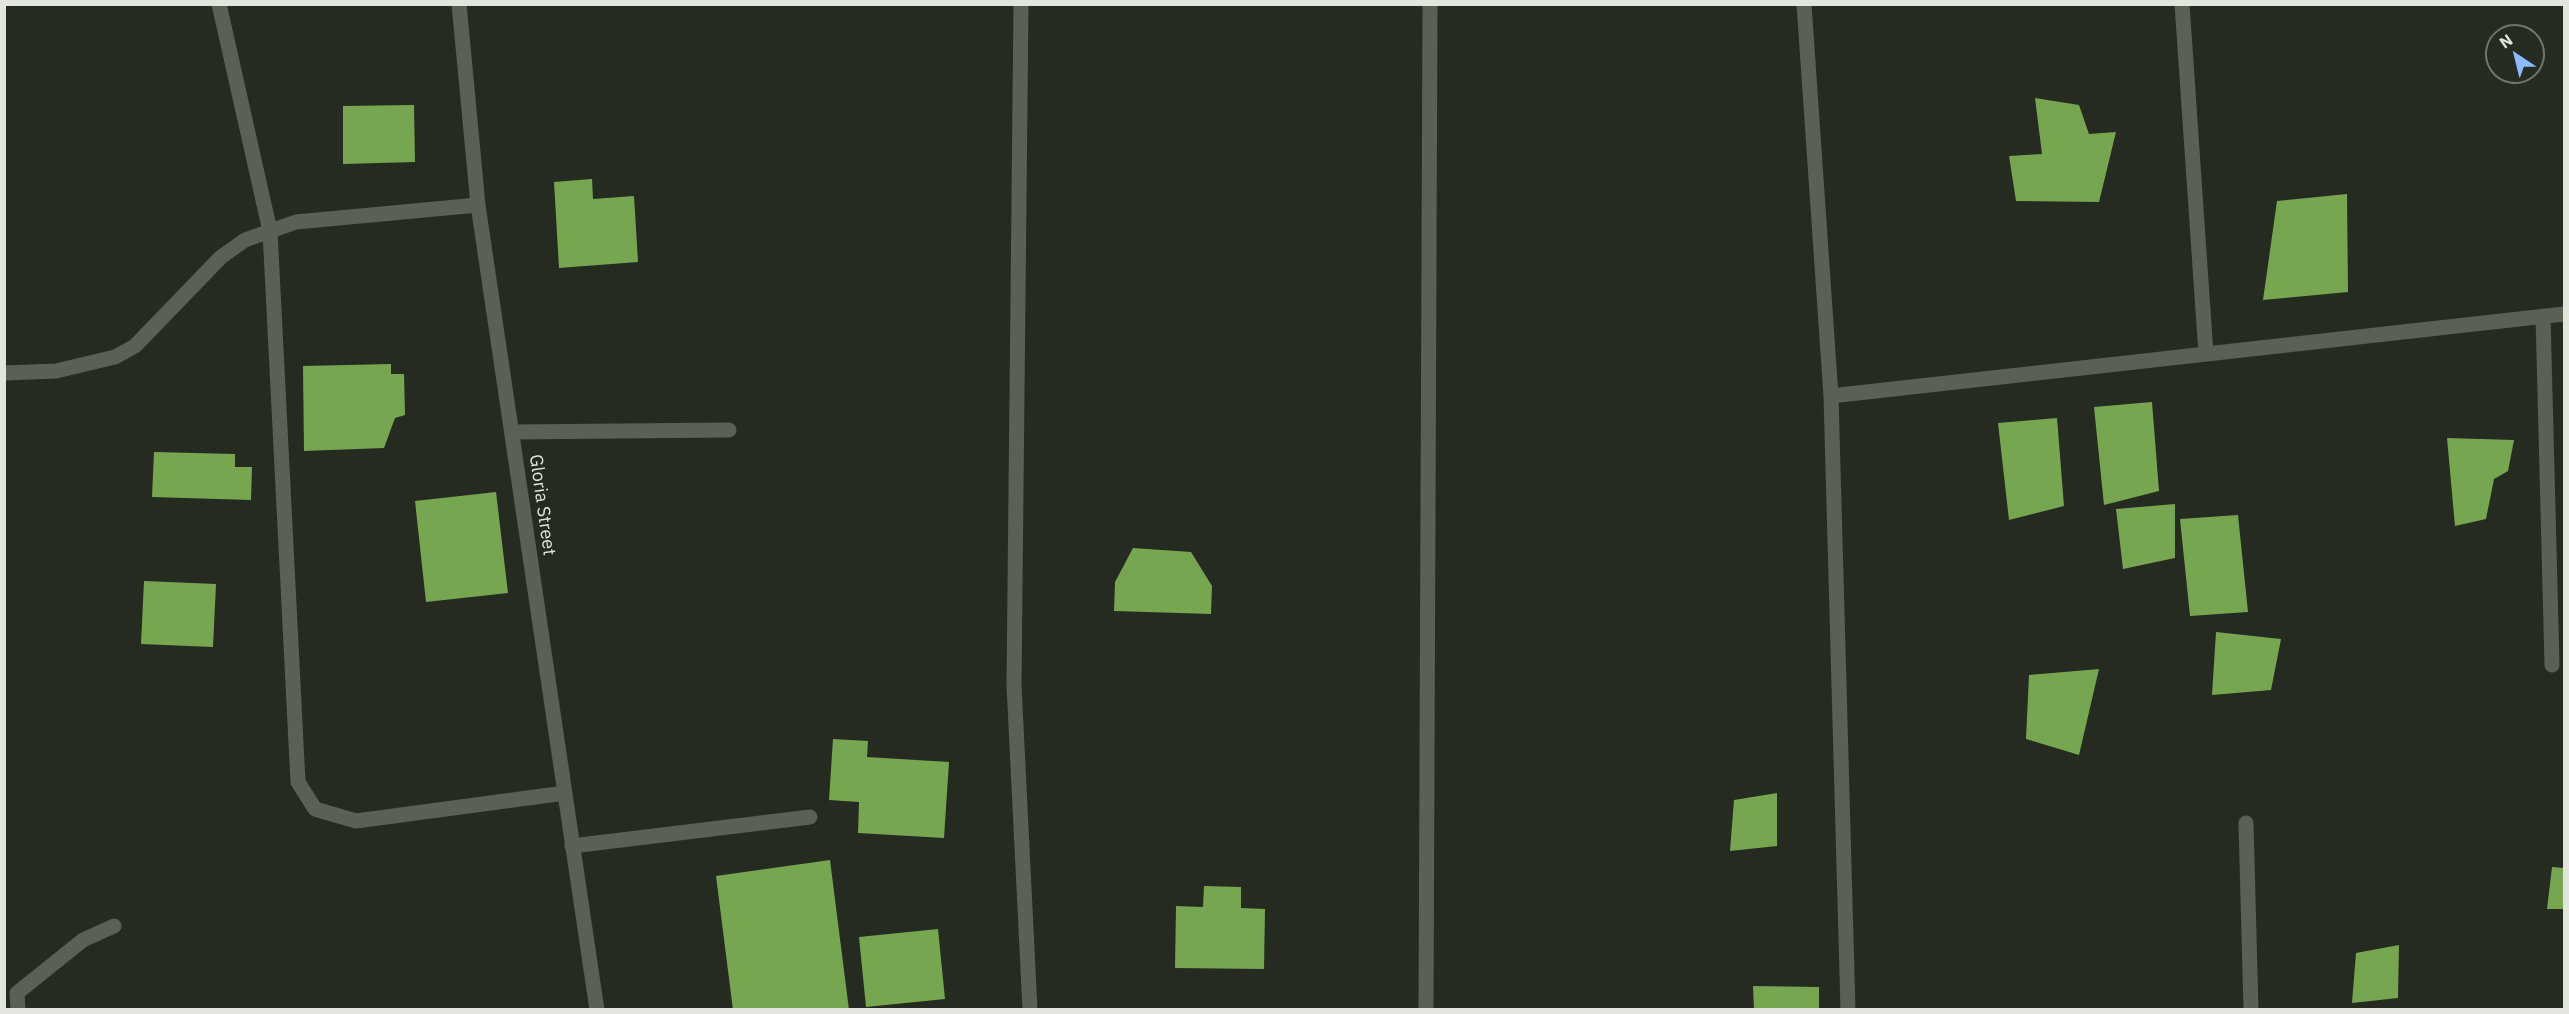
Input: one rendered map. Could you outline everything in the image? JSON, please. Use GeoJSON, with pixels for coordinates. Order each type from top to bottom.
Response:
{"type":"FeatureCollection","features":[{"type":"Feature","properties":{"kind":"street"},"geometry":{"type":"LineString","coordinates":[[219,4],[270,231],[298,782],[315,809],[356,821],[565,793]]}},
{"type":"Feature","properties":{"kind":"street","name":"Gloria Street"},"geometry":{"type":"LineString","coordinates":[[459,4],[478,204],[597,1010]]}},
{"type":"Feature","properties":{"kind":"street"},"geometry":{"type":"LineString","coordinates":[[1021,4],[1014,685],[1030,1010]]}},
{"type":"Feature","properties":{"kind":"street"},"geometry":{"type":"LineString","coordinates":[[1426,1010],[1430,4]]}},
{"type":"Feature","properties":{"kind":"street"},"geometry":{"type":"LineString","coordinates":[[1804,4],[1831,396],[1848,1010]]}},
{"type":"Feature","properties":{"kind":"street"},"geometry":{"type":"LineString","coordinates":[[2182,4],[2206,354]]}},
{"type":"Feature","properties":{"kind":"street"},"geometry":{"type":"LineString","coordinates":[[4,373],[56,371],[115,357],[135,346],[221,257],[244,240],[296,222],[478,204]]}},
{"type":"Feature","properties":{"kind":"street"},"geometry":{"type":"LineString","coordinates":[[1831,396],[2565,314]]}},
{"type":"Feature","properties":{"kind":"street"},"geometry":{"type":"LineString","coordinates":[[2543,316],[2552,665]]}},
{"type":"Feature","properties":{"kind":"street"},"geometry":{"type":"LineString","coordinates":[[512,432],[729,430]]}},
{"type":"Feature","properties":{"kind":"street"},"geometry":{"type":"LineString","coordinates":[[572,846],[810,817]]}},
{"type":"Feature","properties":{"kind":"street"},"geometry":{"type":"LineString","coordinates":[[2246,823],[2251,1010]]}},
{"type":"Feature","properties":{"kind":"street"},"geometry":{"type":"LineString","coordinates":[[18,1010],[17,993],[82,940],[114,926]]}},
{"type":"Feature","properties":{"kind":"building"},"geometry":{"type":"Polygon","coordinates":[[[2035,98],[2079,105],[2089,134],[2116,132],[2099,202],[2016,201],[2009,156],[2042,154],[2035,98]]]}},
{"type":"Feature","properties":{"kind":"building"},"geometry":{"type":"Polygon","coordinates":[[[414,105],[415,162],[343,164],[343,106],[414,105]]]}},
{"type":"Feature","properties":{"kind":"building"},"geometry":{"type":"Polygon","coordinates":[[[592,179],[593,199],[634,196],[638,262],[559,268],[554,182],[592,179]]]}},
{"type":"Feature","properties":{"kind":"building"},"geometry":{"type":"Polygon","coordinates":[[[2347,194],[2348,292],[2263,300],[2277,201],[2347,194]]]}},
{"type":"Feature","properties":{"kind":"building"},"geometry":{"type":"Polygon","coordinates":[[[391,364],[391,374],[404,374],[405,415],[395,418],[384,448],[304,451],[303,366],[391,364]]]}},
{"type":"Feature","properties":{"kind":"building"},"geometry":{"type":"Polygon","coordinates":[[[2152,402],[2159,491],[2104,505],[2094,407],[2152,402]]]}},
{"type":"Feature","properties":{"kind":"building"},"geometry":{"type":"Polygon","coordinates":[[[2057,418],[2064,506],[2009,520],[1998,423],[2057,418]]]}},
{"type":"Feature","properties":{"kind":"building"},"geometry":{"type":"Polygon","coordinates":[[[2447,438],[2514,440],[2508,471],[2494,479],[2486,519],[2455,526],[2447,438]]]}},
{"type":"Feature","properties":{"kind":"building"},"geometry":{"type":"Polygon","coordinates":[[[154,452],[235,454],[235,467],[252,467],[251,500],[152,497],[154,452]]]}},
{"type":"Feature","properties":{"kind":"building"},"geometry":{"type":"Polygon","coordinates":[[[496,492],[508,593],[426,602],[415,501],[496,492]]]}},
{"type":"Feature","properties":{"kind":"building"},"geometry":{"type":"Polygon","coordinates":[[[2175,504],[2175,558],[2123,569],[2116,509],[2175,504]]]}},
{"type":"Feature","properties":{"kind":"building"},"geometry":{"type":"Polygon","coordinates":[[[2238,515],[2248,612],[2190,616],[2180,519],[2238,515]]]}},
{"type":"Feature","properties":{"kind":"building"},"geometry":{"type":"Polygon","coordinates":[[[1133,548],[1191,552],[1212,586],[1211,614],[1114,611],[1115,582],[1133,548]]]}},
{"type":"Feature","properties":{"kind":"building"},"geometry":{"type":"Polygon","coordinates":[[[144,581],[216,584],[213,647],[141,644],[144,581]]]}},
{"type":"Feature","properties":{"kind":"building"},"geometry":{"type":"Polygon","coordinates":[[[2216,632],[2281,639],[2271,690],[2212,695],[2216,632]]]}},
{"type":"Feature","properties":{"kind":"building"},"geometry":{"type":"Polygon","coordinates":[[[2099,669],[2079,755],[2026,739],[2029,675],[2099,669]]]}},
{"type":"Feature","properties":{"kind":"building"},"geometry":{"type":"Polygon","coordinates":[[[833,739],[868,741],[867,757],[949,762],[944,838],[858,833],[859,802],[829,800],[833,739]]]}},
{"type":"Feature","properties":{"kind":"building"},"geometry":{"type":"Polygon","coordinates":[[[1777,793],[1777,846],[1730,851],[1734,800],[1777,793]]]}},
{"type":"Feature","properties":{"kind":"building"},"geometry":{"type":"Polygon","coordinates":[[[830,860],[849,1010],[733,1010],[716,876],[830,860]]]}},
{"type":"Feature","properties":{"kind":"building"},"geometry":{"type":"Polygon","coordinates":[[[2552,867],[2564,868],[2564,909],[2547,909],[2552,867]]]}},
{"type":"Feature","properties":{"kind":"building"},"geometry":{"type":"Polygon","coordinates":[[[1204,886],[1241,887],[1241,908],[1265,909],[1264,969],[1175,968],[1176,906],[1203,907],[1204,886]]]}},
{"type":"Feature","properties":{"kind":"building"},"geometry":{"type":"Polygon","coordinates":[[[938,929],[945,999],[866,1007],[859,937],[938,929]]]}},
{"type":"Feature","properties":{"kind":"building"},"geometry":{"type":"Polygon","coordinates":[[[2399,945],[2398,998],[2352,1003],[2356,953],[2399,945]]]}},
{"type":"Feature","properties":{"kind":"building"},"geometry":{"type":"Polygon","coordinates":[[[1753,986],[1819,987],[1819,1010],[1754,1010],[1753,986]]]}}]}
